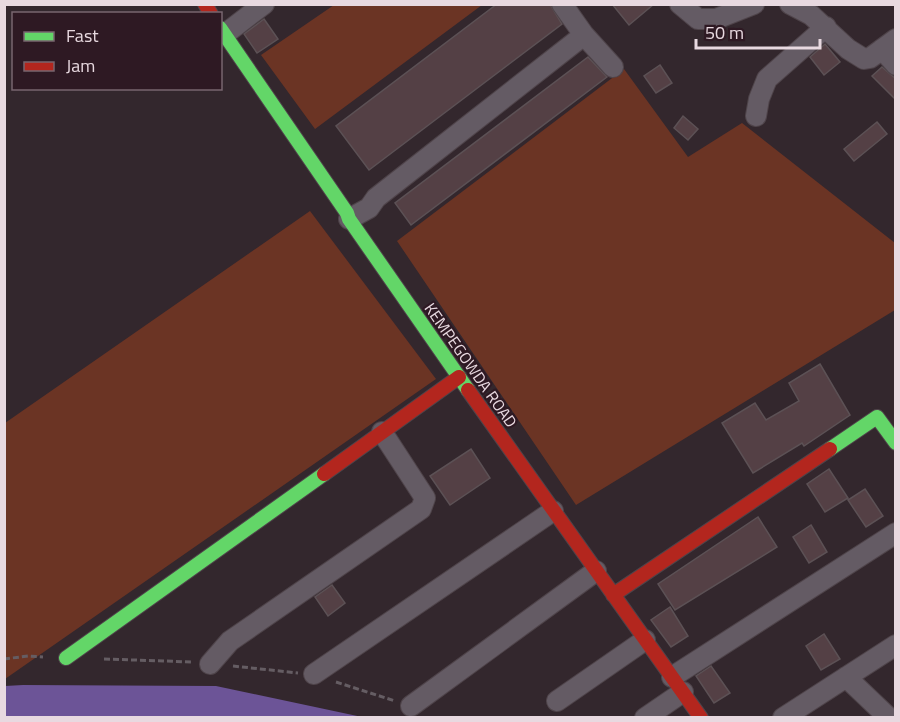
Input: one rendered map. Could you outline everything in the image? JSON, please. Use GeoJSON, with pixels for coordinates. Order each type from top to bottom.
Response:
{"type":"FeatureCollection","features":[{"type":"Feature","properties":{"kind":"street"},"geometry":{"type":"LineString","coordinates":[[223,31],[264,4]]}},
{"type":"Feature","properties":{"kind":"street"},"geometry":{"type":"LineString","coordinates":[[562,4],[584,35],[613,67]]}},
{"type":"Feature","properties":{"kind":"street"},"geometry":{"type":"LineString","coordinates":[[680,4],[698,19],[716,19],[754,4]]}},
{"type":"Feature","properties":{"kind":"street"},"geometry":{"type":"LineString","coordinates":[[795,5],[811,15],[864,59],[870,58],[889,44],[896,65]]}},
{"type":"Feature","properties":{"kind":"street"},"geometry":{"type":"LineString","coordinates":[[756,116],[759,99],[767,79],[826,27]]}},
{"type":"Feature","properties":{"kind":"street","name":"KEMPEGOWDA ROAD"},"geometry":{"type":"LineString","coordinates":[[223,31],[459,377],[701,717]]}},
{"type":"Feature","properties":{"kind":"street"},"geometry":{"type":"LineString","coordinates":[[348,216],[365,201],[376,198],[584,35]]}},
{"type":"Feature","properties":{"kind":"street"},"geometry":{"type":"LineString","coordinates":[[66,658],[459,377]]}},
{"type":"Feature","properties":{"kind":"street"},"geometry":{"type":"LineString","coordinates":[[613,596],[877,417],[896,443]]}},
{"type":"Feature","properties":{"kind":"street"},"geometry":{"type":"LineString","coordinates":[[210,664],[230,641],[421,509],[425,498],[382,432]]}},
{"type":"Feature","properties":{"kind":"street"},"geometry":{"type":"LineString","coordinates":[[314,674],[554,511]]}},
{"type":"Feature","properties":{"kind":"street"},"geometry":{"type":"LineString","coordinates":[[645,717],[677,685],[896,532]]}},
{"type":"Feature","properties":{"kind":"street"},"geometry":{"type":"LineString","coordinates":[[411,706],[596,572]]}},
{"type":"Feature","properties":{"kind":"street"},"geometry":{"type":"LineString","coordinates":[[557,701],[645,639]]}},
{"type":"Feature","properties":{"kind":"street"},"geometry":{"type":"LineString","coordinates":[[783,717],[896,645]]}},
{"type":"Feature","properties":{"kind":"street"},"geometry":{"type":"LineString","coordinates":[[846,677],[889,717]]}},
{"type":"Feature","properties":{"kind":"shaded area"},"geometry":{"type":"Polygon","coordinates":[[[334,5],[482,5],[315,129],[261,55],[334,5]]]}},
{"type":"Feature","properties":{"kind":"shaded area"},"geometry":{"type":"Polygon","coordinates":[[[624,69],[688,157],[742,123],[895,243],[895,310],[576,505],[397,241],[624,69]]]}},
{"type":"Feature","properties":{"kind":"shaded area"},"geometry":{"type":"Polygon","coordinates":[[[310,211],[436,379],[5,679],[5,423],[310,211]]]}},
{"type":"Feature","properties":{"kind":"shaded area"},"geometry":{"type":"Polygon","coordinates":[[[5,686],[216,686],[362,717],[5,717],[5,686]]]}},
{"type":"Feature","properties":{"kind":"building"},"geometry":{"type":"Polygon","coordinates":[[[497,4],[550,4],[562,24],[369,170],[336,126],[497,4]]]}},
{"type":"Feature","properties":{"kind":"building"},"geometry":{"type":"Polygon","coordinates":[[[612,4],[654,4],[629,25],[612,4]]]}},
{"type":"Feature","properties":{"kind":"building"},"geometry":{"type":"Polygon","coordinates":[[[264,19],[278,39],[257,53],[244,34],[264,19]]]}},
{"type":"Feature","properties":{"kind":"building"},"geometry":{"type":"Polygon","coordinates":[[[825,44],[840,62],[824,75],[810,57],[825,44]]]}},
{"type":"Feature","properties":{"kind":"building"},"geometry":{"type":"Polygon","coordinates":[[[588,57],[607,77],[411,225],[395,203],[588,57]]]}},
{"type":"Feature","properties":{"kind":"building"},"geometry":{"type":"Polygon","coordinates":[[[660,65],[672,83],[656,93],[644,76],[660,65]]]}},
{"type":"Feature","properties":{"kind":"building"},"geometry":{"type":"Polygon","coordinates":[[[882,67],[896,79],[896,100],[872,76],[882,67]]]}},
{"type":"Feature","properties":{"kind":"building"},"geometry":{"type":"Polygon","coordinates":[[[683,116],[698,129],[688,140],[674,128],[683,116]]]}},
{"type":"Feature","properties":{"kind":"building"},"geometry":{"type":"Polygon","coordinates":[[[877,122],[887,134],[854,161],[844,149],[877,122]]]}},
{"type":"Feature","properties":{"kind":"building"},"geometry":{"type":"Polygon","coordinates":[[[820,364],[850,415],[804,446],[802,443],[753,473],[722,423],[755,403],[766,420],[799,401],[789,383],[820,364]]]}},
{"type":"Feature","properties":{"kind":"building"},"geometry":{"type":"Polygon","coordinates":[[[471,449],[490,478],[450,505],[430,476],[471,449]]]}},
{"type":"Feature","properties":{"kind":"building"},"geometry":{"type":"Polygon","coordinates":[[[829,469],[848,498],[825,512],[807,484],[829,469]]]}},
{"type":"Feature","properties":{"kind":"building"},"geometry":{"type":"Polygon","coordinates":[[[865,489],[883,516],[866,527],[848,500],[865,489]]]}},
{"type":"Feature","properties":{"kind":"building"},"geometry":{"type":"Polygon","coordinates":[[[758,517],[777,547],[675,610],[658,584],[758,517]]]}},
{"type":"Feature","properties":{"kind":"building"},"geometry":{"type":"Polygon","coordinates":[[[811,525],[827,552],[809,563],[793,537],[811,525]]]}},
{"type":"Feature","properties":{"kind":"building"},"geometry":{"type":"Polygon","coordinates":[[[332,585],[345,603],[328,616],[315,597],[332,585]]]}},
{"type":"Feature","properties":{"kind":"building"},"geometry":{"type":"Polygon","coordinates":[[[670,607],[688,636],[671,647],[651,620],[670,607]]]}},
{"type":"Feature","properties":{"kind":"building"},"geometry":{"type":"Polygon","coordinates":[[[824,634],[840,659],[821,670],[806,646],[824,634]]]}},
{"type":"Feature","properties":{"kind":"building"},"geometry":{"type":"Polygon","coordinates":[[[711,666],[730,693],[714,703],[696,676],[711,666]]]}},
{"type":"Feature","properties":{"kind":"traffic: fast"},"geometry":{"type":"LineString","coordinates":[[222,31],[468,390]]}},
{"type":"Feature","properties":{"kind":"traffic: fast"},"geometry":{"type":"LineString","coordinates":[[830,449],[877,417],[896,443]]}},
{"type":"Feature","properties":{"kind":"traffic: fast"},"geometry":{"type":"LineString","coordinates":[[66,658],[324,474]]}},
{"type":"Feature","properties":{"kind":"traffic: jam"},"geometry":{"type":"LineString","coordinates":[[205,4],[210,12]]}},
{"type":"Feature","properties":{"kind":"traffic: jam"},"geometry":{"type":"LineString","coordinates":[[324,474],[459,377]]}},
{"type":"Feature","properties":{"kind":"traffic: jam"},"geometry":{"type":"LineString","coordinates":[[468,390],[701,718]]}},
{"type":"Feature","properties":{"kind":"traffic: jam"},"geometry":{"type":"LineString","coordinates":[[613,595],[830,449]]}}]}
